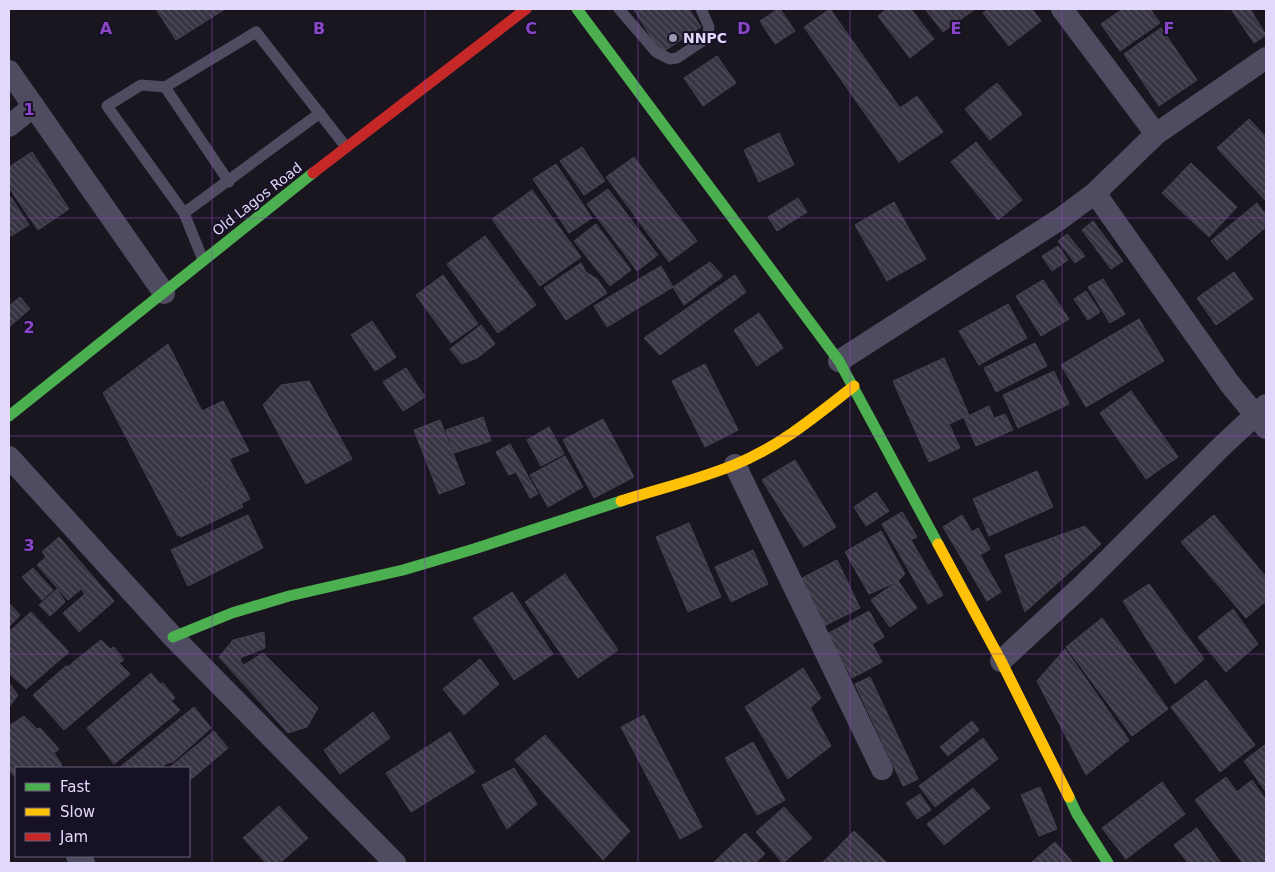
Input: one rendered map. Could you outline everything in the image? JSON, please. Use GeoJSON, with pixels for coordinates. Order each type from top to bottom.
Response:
{"type":"FeatureCollection","features":[{"type":"Feature","properties":{"kind":"street","name":"Old Lagos Road"},"geometry":{"type":"LineString","coordinates":[[9,416],[346,147],[526,9]]}},
{"type":"Feature","properties":{"kind":"street"},"geometry":{"type":"LineString","coordinates":[[577,9],[839,361],[1001,661],[1077,814],[1108,863]]}},
{"type":"Feature","properties":{"kind":"street"},"geometry":{"type":"LineString","coordinates":[[1062,9],[1156,134]]}},
{"type":"Feature","properties":{"kind":"street"},"geometry":{"type":"LineString","coordinates":[[839,361],[1060,219],[1095,193],[1156,134],[1266,58]]}},
{"type":"Feature","properties":{"kind":"street"},"geometry":{"type":"LineString","coordinates":[[9,72],[164,293]]}},
{"type":"Feature","properties":{"kind":"street"},"geometry":{"type":"LineString","coordinates":[[9,126],[34,106]]}},
{"type":"Feature","properties":{"kind":"street"},"geometry":{"type":"LineString","coordinates":[[1001,661],[1262,416],[1230,384],[1095,193]]}},
{"type":"Feature","properties":{"kind":"street"},"geometry":{"type":"LineString","coordinates":[[173,637],[232,613],[279,599],[403,570],[636,496],[677,485],[735,465],[795,433],[854,386]]}},
{"type":"Feature","properties":{"kind":"street"},"geometry":{"type":"LineString","coordinates":[[9,457],[173,637],[395,863]]}},
{"type":"Feature","properties":{"kind":"street"},"geometry":{"type":"LineString","coordinates":[[735,465],[882,769]]}},
{"type":"Feature","properties":{"kind":"lane"},"geometry":{"type":"LineString","coordinates":[[619,9],[656,52],[670,60],[677,58],[706,38],[709,28],[700,9]]}},
{"type":"Feature","properties":{"kind":"lane"},"geometry":{"type":"LineString","coordinates":[[203,260],[184,213],[107,106],[141,84],[165,87],[256,32],[346,147]]}},
{"type":"Feature","properties":{"kind":"lane"},"geometry":{"type":"LineString","coordinates":[[165,87],[228,182]]}},
{"type":"Feature","properties":{"kind":"lane"},"geometry":{"type":"LineString","coordinates":[[184,213],[320,113]]}},
{"type":"Feature","properties":{"kind":"building"},"geometry":{"type":"Polygon","coordinates":[[[156,9],[225,9],[176,40],[156,9]]]}},
{"type":"Feature","properties":{"kind":"building"},"geometry":{"type":"Polygon","coordinates":[[[689,9],[701,27],[661,53],[634,10],[689,9]]]}},
{"type":"Feature","properties":{"kind":"building"},"geometry":{"type":"Polygon","coordinates":[[[780,9],[795,31],[775,44],[760,21],[780,9]]]}},
{"type":"Feature","properties":{"kind":"building"},"geometry":{"type":"Polygon","coordinates":[[[830,9],[900,108],[917,96],[943,132],[899,162],[804,27],[830,9]]]}},
{"type":"Feature","properties":{"kind":"building"},"geometry":{"type":"Polygon","coordinates":[[[887,9],[911,9],[934,39],[910,58],[878,16],[887,9]]]}},
{"type":"Feature","properties":{"kind":"building"},"geometry":{"type":"Polygon","coordinates":[[[925,9],[975,9],[943,32],[925,9]]]}},
{"type":"Feature","properties":{"kind":"building"},"geometry":{"type":"Polygon","coordinates":[[[989,9],[1032,9],[1041,21],[1009,46],[983,13],[989,9]]]}},
{"type":"Feature","properties":{"kind":"building"},"geometry":{"type":"Polygon","coordinates":[[[1123,9],[1150,9],[1160,23],[1120,51],[1101,24],[1123,9]]]}},
{"type":"Feature","properties":{"kind":"building"},"geometry":{"type":"Polygon","coordinates":[[[1231,9],[1250,9],[1266,35],[1254,43],[1231,9]]]}},
{"type":"Feature","properties":{"kind":"building"},"geometry":{"type":"Polygon","coordinates":[[[1161,28],[1197,80],[1159,106],[1124,54],[1161,28]]]}},
{"type":"Feature","properties":{"kind":"building"},"geometry":{"type":"Polygon","coordinates":[[[717,56],[736,83],[703,106],[684,78],[717,56]]]}},
{"type":"Feature","properties":{"kind":"building"},"geometry":{"type":"Polygon","coordinates":[[[997,83],[1022,114],[990,140],[965,109],[997,83]]]}},
{"type":"Feature","properties":{"kind":"building"},"geometry":{"type":"Polygon","coordinates":[[[1249,119],[1266,137],[1266,201],[1217,148],[1249,119]]]}},
{"type":"Feature","properties":{"kind":"building"},"geometry":{"type":"Polygon","coordinates":[[[779,133],[794,165],[759,182],[744,150],[779,133]]]}},
{"type":"Feature","properties":{"kind":"building"},"geometry":{"type":"Polygon","coordinates":[[[976,142],[1022,200],[998,220],[951,162],[976,142]]]}},
{"type":"Feature","properties":{"kind":"building"},"geometry":{"type":"Polygon","coordinates":[[[582,147],[605,181],[584,195],[560,161],[582,147]]]}},
{"type":"Feature","properties":{"kind":"building"},"geometry":{"type":"Polygon","coordinates":[[[32,152],[69,209],[38,230],[9,188],[9,167],[32,152]]]}},
{"type":"Feature","properties":{"kind":"building"},"geometry":{"type":"Polygon","coordinates":[[[634,157],[697,241],[669,262],[606,177],[634,157]]]}},
{"type":"Feature","properties":{"kind":"building"},"geometry":{"type":"Polygon","coordinates":[[[1191,163],[1237,207],[1209,237],[1162,193],[1191,163]]]}},
{"type":"Feature","properties":{"kind":"building"},"geometry":{"type":"Polygon","coordinates":[[[556,164],[592,218],[569,233],[533,179],[556,164]]]}},
{"type":"Feature","properties":{"kind":"building"},"geometry":{"type":"Polygon","coordinates":[[[608,189],[658,255],[637,271],[587,204],[608,189]]]}},
{"type":"Feature","properties":{"kind":"building"},"geometry":{"type":"Polygon","coordinates":[[[532,190],[581,257],[540,286],[492,219],[532,190]]]}},
{"type":"Feature","properties":{"kind":"building"},"geometry":{"type":"Polygon","coordinates":[[[11,197],[29,225],[11,236],[9,232],[9,198],[11,197]]]}},
{"type":"Feature","properties":{"kind":"building"},"geometry":{"type":"Polygon","coordinates":[[[798,198],[807,212],[777,231],[768,217],[798,198]]]}},
{"type":"Feature","properties":{"kind":"building"},"geometry":{"type":"Polygon","coordinates":[[[894,202],[926,259],[887,281],[855,225],[894,202]]]}},
{"type":"Feature","properties":{"kind":"building"},"geometry":{"type":"Polygon","coordinates":[[[1257,203],[1266,215],[1266,227],[1227,260],[1211,241],[1257,203]]]}},
{"type":"Feature","properties":{"kind":"building"},"geometry":{"type":"Polygon","coordinates":[[[1093,221],[1123,261],[1111,269],[1082,230],[1093,221]]]}},
{"type":"Feature","properties":{"kind":"building"},"geometry":{"type":"Polygon","coordinates":[[[596,224],[631,270],[610,286],[574,241],[596,224]]]}},
{"type":"Feature","properties":{"kind":"building"},"geometry":{"type":"Polygon","coordinates":[[[1067,234],[1085,256],[1075,263],[1058,241],[1067,234]]]}},
{"type":"Feature","properties":{"kind":"building"},"geometry":{"type":"Polygon","coordinates":[[[485,236],[536,305],[498,333],[447,264],[485,236]]]}},
{"type":"Feature","properties":{"kind":"building"},"geometry":{"type":"Polygon","coordinates":[[[1058,246],[1068,260],[1052,271],[1042,256],[1058,246]]]}},
{"type":"Feature","properties":{"kind":"building"},"geometry":{"type":"Polygon","coordinates":[[[710,262],[723,276],[684,305],[673,287],[710,262]]]}},
{"type":"Feature","properties":{"kind":"building"},"geometry":{"type":"Polygon","coordinates":[[[581,263],[586,272],[597,279],[607,293],[566,320],[544,288],[581,263]]]}},
{"type":"Feature","properties":{"kind":"building"},"geometry":{"type":"Polygon","coordinates":[[[661,266],[673,287],[607,327],[594,306],[661,266]]]}},
{"type":"Feature","properties":{"kind":"building"},"geometry":{"type":"Polygon","coordinates":[[[1234,272],[1253,299],[1216,325],[1197,298],[1234,272]]]}},
{"type":"Feature","properties":{"kind":"building"},"geometry":{"type":"Polygon","coordinates":[[[443,275],[478,324],[451,343],[416,295],[443,275]]]}},
{"type":"Feature","properties":{"kind":"building"},"geometry":{"type":"Polygon","coordinates":[[[735,275],[746,292],[660,355],[644,338],[735,275]]]}},
{"type":"Feature","properties":{"kind":"building"},"geometry":{"type":"Polygon","coordinates":[[[1103,279],[1125,314],[1110,323],[1088,287],[1103,279]]]}},
{"type":"Feature","properties":{"kind":"building"},"geometry":{"type":"Polygon","coordinates":[[[1043,280],[1069,319],[1041,336],[1016,296],[1043,280]]]}},
{"type":"Feature","properties":{"kind":"building"},"geometry":{"type":"Polygon","coordinates":[[[1086,291],[1100,312],[1088,320],[1074,299],[1086,291]]]}},
{"type":"Feature","properties":{"kind":"building"},"geometry":{"type":"Polygon","coordinates":[[[20,297],[30,309],[9,327],[9,306],[20,297]]]}},
{"type":"Feature","properties":{"kind":"building"},"geometry":{"type":"Polygon","coordinates":[[[1008,304],[1027,338],[979,365],[959,331],[1008,304]]]}},
{"type":"Feature","properties":{"kind":"building"},"geometry":{"type":"Polygon","coordinates":[[[759,313],[783,348],[757,366],[734,330],[759,313]]]}},
{"type":"Feature","properties":{"kind":"building"},"geometry":{"type":"Polygon","coordinates":[[[1139,319],[1164,361],[1086,407],[1061,365],[1139,319]]]}},
{"type":"Feature","properties":{"kind":"building"},"geometry":{"type":"Polygon","coordinates":[[[372,321],[396,357],[375,371],[351,335],[372,321]]]}},
{"type":"Feature","properties":{"kind":"building"},"geometry":{"type":"Polygon","coordinates":[[[481,325],[495,344],[477,358],[462,364],[450,349],[481,325]]]}},
{"type":"Feature","properties":{"kind":"building"},"geometry":{"type":"Polygon","coordinates":[[[1035,343],[1047,366],[996,392],[984,368],[1035,343]]]}},
{"type":"Feature","properties":{"kind":"building"},"geometry":{"type":"Polygon","coordinates":[[[168,344],[202,411],[223,401],[249,451],[229,459],[250,499],[178,536],[103,393],[168,344]]]}},
{"type":"Feature","properties":{"kind":"building"},"geometry":{"type":"Polygon","coordinates":[[[944,358],[969,415],[949,424],[960,448],[929,462],[893,381],[944,358]]]}},
{"type":"Feature","properties":{"kind":"building"},"geometry":{"type":"Polygon","coordinates":[[[705,364],[738,430],[705,447],[672,381],[705,364]]]}},
{"type":"Feature","properties":{"kind":"building"},"geometry":{"type":"Polygon","coordinates":[[[406,368],[425,397],[403,411],[383,382],[406,368]]]}},
{"type":"Feature","properties":{"kind":"building"},"geometry":{"type":"Polygon","coordinates":[[[1054,371],[1069,404],[1018,428],[1003,395],[1054,371]]]}},
{"type":"Feature","properties":{"kind":"building"},"geometry":{"type":"Polygon","coordinates":[[[309,381],[352,459],[306,484],[263,405],[281,385],[309,381]]]}},
{"type":"Feature","properties":{"kind":"building"},"geometry":{"type":"Polygon","coordinates":[[[1131,391],[1178,457],[1146,479],[1100,413],[1131,391]]]}},
{"type":"Feature","properties":{"kind":"building"},"geometry":{"type":"Polygon","coordinates":[[[989,406],[994,418],[1005,414],[1013,430],[976,446],[964,418],[989,406]]]}},
{"type":"Feature","properties":{"kind":"building"},"geometry":{"type":"Polygon","coordinates":[[[483,417],[491,441],[454,453],[446,430],[483,417]]]}},
{"type":"Feature","properties":{"kind":"building"},"geometry":{"type":"Polygon","coordinates":[[[603,419],[634,477],[594,498],[563,440],[603,419]]]}},
{"type":"Feature","properties":{"kind":"building"},"geometry":{"type":"Polygon","coordinates":[[[440,420],[465,484],[439,494],[414,430],[440,420]]]}},
{"type":"Feature","properties":{"kind":"building"},"geometry":{"type":"Polygon","coordinates":[[[549,427],[564,454],[541,466],[527,440],[549,427]]]}},
{"type":"Feature","properties":{"kind":"building"},"geometry":{"type":"Polygon","coordinates":[[[510,444],[538,494],[530,498],[516,472],[509,475],[496,452],[510,444]]]}},
{"type":"Feature","properties":{"kind":"building"},"geometry":{"type":"Polygon","coordinates":[[[565,456],[583,487],[548,507],[530,475],[565,456]]]}},
{"type":"Feature","properties":{"kind":"building"},"geometry":{"type":"Polygon","coordinates":[[[795,460],[836,527],[804,547],[762,480],[795,460]]]}},
{"type":"Feature","properties":{"kind":"building"},"geometry":{"type":"Polygon","coordinates":[[[1037,471],[1053,507],[989,536],[973,499],[1037,471]]]}},
{"type":"Feature","properties":{"kind":"building"},"geometry":{"type":"Polygon","coordinates":[[[226,473],[243,507],[181,537],[166,502],[226,473]]]}},
{"type":"Feature","properties":{"kind":"building"},"geometry":{"type":"Polygon","coordinates":[[[876,492],[889,511],[866,526],[854,507],[876,492]]]}},
{"type":"Feature","properties":{"kind":"building"},"geometry":{"type":"Polygon","coordinates":[[[902,512],[917,537],[911,540],[943,595],[928,604],[882,524],[902,512]]]}},
{"type":"Feature","properties":{"kind":"building"},"geometry":{"type":"Polygon","coordinates":[[[248,515],[263,548],[188,586],[171,550],[248,515]]]}},
{"type":"Feature","properties":{"kind":"building"},"geometry":{"type":"Polygon","coordinates":[[[962,515],[972,532],[978,528],[990,549],[980,555],[1001,592],[987,601],[943,527],[962,515]]]}},
{"type":"Feature","properties":{"kind":"building"},"geometry":{"type":"Polygon","coordinates":[[[1214,515],[1266,577],[1266,601],[1246,618],[1181,542],[1214,515]]]}},
{"type":"Feature","properties":{"kind":"building"},"geometry":{"type":"Polygon","coordinates":[[[689,523],[721,597],[688,612],[656,537],[689,523]]]}},
{"type":"Feature","properties":{"kind":"building"},"geometry":{"type":"Polygon","coordinates":[[[1085,526],[1101,544],[1025,612],[1005,555],[1085,526]]]}},
{"type":"Feature","properties":{"kind":"building"},"geometry":{"type":"Polygon","coordinates":[[[881,531],[905,574],[898,581],[869,594],[845,552],[881,531]]]}},
{"type":"Feature","properties":{"kind":"building"},"geometry":{"type":"Polygon","coordinates":[[[59,537],[114,601],[79,632],[63,613],[85,594],[81,589],[68,600],[37,565],[46,557],[42,552],[59,537]]]}},
{"type":"Feature","properties":{"kind":"building"},"geometry":{"type":"Polygon","coordinates":[[[753,550],[768,584],[731,602],[715,567],[753,550]]]}},
{"type":"Feature","properties":{"kind":"building"},"geometry":{"type":"Polygon","coordinates":[[[837,560],[860,608],[824,626],[800,579],[837,560]]]}},
{"type":"Feature","properties":{"kind":"building"},"geometry":{"type":"Polygon","coordinates":[[[33,568],[53,590],[42,600],[22,577],[33,568]]]}},
{"type":"Feature","properties":{"kind":"building"},"geometry":{"type":"Polygon","coordinates":[[[565,574],[618,650],[578,678],[525,602],[565,574]]]}},
{"type":"Feature","properties":{"kind":"building"},"geometry":{"type":"Polygon","coordinates":[[[898,581],[917,608],[890,627],[871,600],[898,581]]]}},
{"type":"Feature","properties":{"kind":"building"},"geometry":{"type":"Polygon","coordinates":[[[1149,584],[1204,659],[1175,684],[1123,601],[1149,584]]]}},
{"type":"Feature","properties":{"kind":"building"},"geometry":{"type":"Polygon","coordinates":[[[57,589],[65,602],[50,616],[39,605],[57,589]]]}},
{"type":"Feature","properties":{"kind":"building"},"geometry":{"type":"Polygon","coordinates":[[[512,592],[553,654],[514,680],[473,618],[512,592]]]}},
{"type":"Feature","properties":{"kind":"building"},"geometry":{"type":"Polygon","coordinates":[[[9,603],[20,615],[9,627],[9,603]]]}},
{"type":"Feature","properties":{"kind":"building"},"geometry":{"type":"Polygon","coordinates":[[[1233,609],[1258,644],[1226,672],[1198,637],[1233,609]]]}},
{"type":"Feature","properties":{"kind":"building"},"geometry":{"type":"Polygon","coordinates":[[[869,611],[884,637],[872,644],[882,662],[852,678],[827,634],[869,611]]]}},
{"type":"Feature","properties":{"kind":"building"},"geometry":{"type":"Polygon","coordinates":[[[31,612],[69,652],[26,689],[9,673],[9,628],[11,630],[31,612]]]}},
{"type":"Feature","properties":{"kind":"building"},"geometry":{"type":"Polygon","coordinates":[[[1102,618],[1168,709],[1132,736],[1066,647],[1102,618]]]}},
{"type":"Feature","properties":{"kind":"building"},"geometry":{"type":"Polygon","coordinates":[[[264,632],[265,648],[240,658],[241,662],[244,665],[263,653],[318,708],[307,727],[288,733],[219,657],[233,640],[264,632]]]}},
{"type":"Feature","properties":{"kind":"building"},"geometry":{"type":"Polygon","coordinates":[[[101,640],[110,649],[114,647],[124,660],[119,663],[130,674],[64,730],[33,695],[66,666],[70,666],[101,640]]]}},
{"type":"Feature","properties":{"kind":"building"},"geometry":{"type":"Polygon","coordinates":[[[1065,649],[1129,740],[1086,775],[1037,681],[1065,649]]]}},
{"type":"Feature","properties":{"kind":"building"},"geometry":{"type":"Polygon","coordinates":[[[480,659],[499,684],[464,715],[443,689],[480,659]]]}},
{"type":"Feature","properties":{"kind":"building"},"geometry":{"type":"Polygon","coordinates":[[[803,668],[821,698],[810,708],[831,746],[788,779],[745,707],[803,668]]]}},
{"type":"Feature","properties":{"kind":"building"},"geometry":{"type":"Polygon","coordinates":[[[151,673],[160,684],[163,683],[175,698],[171,701],[180,710],[114,764],[87,728],[151,673]]]}},
{"type":"Feature","properties":{"kind":"building"},"geometry":{"type":"Polygon","coordinates":[[[870,677],[918,779],[903,786],[855,684],[870,677]]]}},
{"type":"Feature","properties":{"kind":"building"},"geometry":{"type":"Polygon","coordinates":[[[1206,680],[1255,745],[1220,772],[1171,707],[1206,680]]]}},
{"type":"Feature","properties":{"kind":"building"},"geometry":{"type":"Polygon","coordinates":[[[9,683],[18,695],[9,707],[9,683]]]}},
{"type":"Feature","properties":{"kind":"building"},"geometry":{"type":"Polygon","coordinates":[[[194,707],[211,728],[173,762],[167,763],[162,767],[120,767],[194,707]]]}},
{"type":"Feature","properties":{"kind":"building"},"geometry":{"type":"Polygon","coordinates":[[[373,712],[390,738],[340,774],[324,750],[373,712]]]}},
{"type":"Feature","properties":{"kind":"building"},"geometry":{"type":"Polygon","coordinates":[[[644,715],[702,827],[680,839],[621,727],[644,715]]]}},
{"type":"Feature","properties":{"kind":"building"},"geometry":{"type":"Polygon","coordinates":[[[24,716],[37,729],[40,728],[59,749],[54,753],[62,765],[61,767],[15,767],[15,777],[9,770],[9,725],[24,716]]]}},
{"type":"Feature","properties":{"kind":"building"},"geometry":{"type":"Polygon","coordinates":[[[972,721],[979,730],[948,756],[940,747],[972,721]]]}},
{"type":"Feature","properties":{"kind":"building"},"geometry":{"type":"Polygon","coordinates":[[[214,731],[228,748],[190,780],[190,767],[170,767],[214,731]]]}},
{"type":"Feature","properties":{"kind":"building"},"geometry":{"type":"Polygon","coordinates":[[[450,732],[475,772],[411,812],[386,773],[450,732]]]}},
{"type":"Feature","properties":{"kind":"building"},"geometry":{"type":"Polygon","coordinates":[[[545,735],[630,831],[603,860],[515,760],[545,735]]]}},
{"type":"Feature","properties":{"kind":"building"},"geometry":{"type":"Polygon","coordinates":[[[983,738],[998,759],[935,807],[919,786],[983,738]]]}},
{"type":"Feature","properties":{"kind":"building"},"geometry":{"type":"Polygon","coordinates":[[[753,742],[785,800],[757,815],[725,758],[753,742]]]}},
{"type":"Feature","properties":{"kind":"building"},"geometry":{"type":"Polygon","coordinates":[[[1266,744],[1266,792],[1244,761],[1266,744]]]}},
{"type":"Feature","properties":{"kind":"building"},"geometry":{"type":"Polygon","coordinates":[[[514,768],[537,804],[507,829],[482,785],[514,768]]]}},
{"type":"Feature","properties":{"kind":"building"},"geometry":{"type":"Polygon","coordinates":[[[1226,777],[1237,792],[1252,780],[1266,800],[1266,863],[1243,863],[1195,800],[1226,777]]]}},
{"type":"Feature","properties":{"kind":"building"},"geometry":{"type":"Polygon","coordinates":[[[1162,782],[1185,814],[1126,859],[1102,828],[1162,782]]]}},
{"type":"Feature","properties":{"kind":"building"},"geometry":{"type":"Polygon","coordinates":[[[1040,787],[1057,829],[1039,836],[1021,795],[1040,787]]]}},
{"type":"Feature","properties":{"kind":"building"},"geometry":{"type":"Polygon","coordinates":[[[973,788],[990,808],[944,845],[927,824],[973,788]]]}},
{"type":"Feature","properties":{"kind":"building"},"geometry":{"type":"Polygon","coordinates":[[[920,794],[931,810],[917,819],[906,803],[920,794]]]}},
{"type":"Feature","properties":{"kind":"building"},"geometry":{"type":"Polygon","coordinates":[[[279,806],[308,838],[280,863],[266,863],[243,838],[279,806]]]}},
{"type":"Feature","properties":{"kind":"building"},"geometry":{"type":"Polygon","coordinates":[[[784,807],[812,838],[783,863],[756,832],[784,807]]]}},
{"type":"Feature","properties":{"kind":"building"},"geometry":{"type":"Polygon","coordinates":[[[1197,828],[1221,863],[1188,863],[1174,845],[1197,828]]]}},
{"type":"Feature","properties":{"kind":"building"},"geometry":{"type":"Polygon","coordinates":[[[854,831],[887,863],[822,863],[854,831]]]}},
{"type":"Feature","properties":{"kind":"building"},"geometry":{"type":"Polygon","coordinates":[[[745,833],[765,854],[755,863],[713,863],[745,833]]]}},
{"type":"Feature","properties":{"kind":"building"},"geometry":{"type":"Polygon","coordinates":[[[1055,842],[1073,863],[1032,862],[1055,842]]]}},
{"type":"Feature","properties":{"kind":"traffic: fast"},"geometry":{"type":"LineString","coordinates":[[577,9],[839,361],[938,544]]}},
{"type":"Feature","properties":{"kind":"traffic: fast"},"geometry":{"type":"LineString","coordinates":[[9,416],[313,173]]}},
{"type":"Feature","properties":{"kind":"traffic: fast"},"geometry":{"type":"LineString","coordinates":[[173,637],[232,613],[289,596],[403,570],[621,501]]}},
{"type":"Feature","properties":{"kind":"traffic: fast"},"geometry":{"type":"LineString","coordinates":[[1069,797],[1077,814],[1108,863]]}},
{"type":"Feature","properties":{"kind":"traffic: slow"},"geometry":{"type":"LineString","coordinates":[[621,501],[706,475],[751,458],[797,430],[854,386]]}},
{"type":"Feature","properties":{"kind":"traffic: slow"},"geometry":{"type":"LineString","coordinates":[[938,544],[1001,661],[1069,797]]}},
{"type":"Feature","properties":{"kind":"traffic: jam"},"geometry":{"type":"LineString","coordinates":[[313,173],[526,9]]}},
{"type":"Feature","properties":{"kind":"place","name":"NNPC"},"geometry":{"type":"Point","coordinates":[673,38]}}]}
